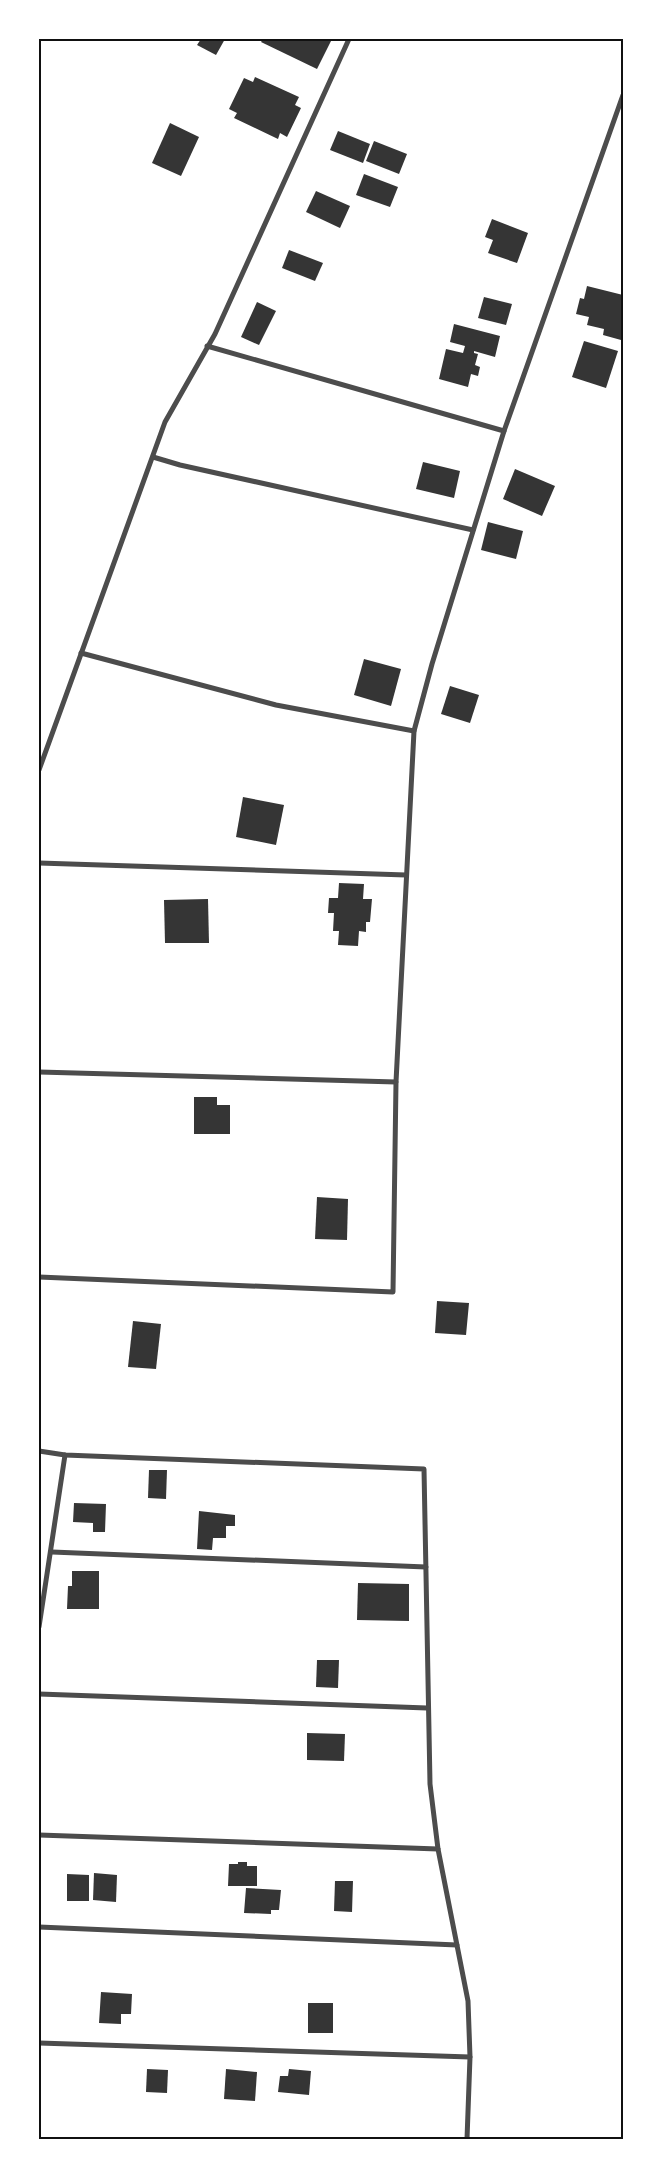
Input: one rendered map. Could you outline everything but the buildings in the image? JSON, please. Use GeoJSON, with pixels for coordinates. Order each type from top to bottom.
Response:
{"type":"FeatureCollection","features":[{"type":"Feature","properties":{"kind":"street"},"geometry":{"type":"LineString","coordinates":[[39,770],[165,422],[207,346],[348,39]]}},
{"type":"Feature","properties":{"kind":"street"},"geometry":{"type":"LineString","coordinates":[[39,1277],[393,1292],[396,1082],[414,732],[432,664],[504,431],[623,95]]}},
{"type":"Feature","properties":{"kind":"street"},"geometry":{"type":"LineString","coordinates":[[207,346],[504,431]]}},
{"type":"Feature","properties":{"kind":"street"},"geometry":{"type":"LineString","coordinates":[[153,457],[180,466],[473,530]]}},
{"type":"Feature","properties":{"kind":"street"},"geometry":{"type":"LineString","coordinates":[[81,653],[276,705],[414,732]]}},
{"type":"Feature","properties":{"kind":"street"},"geometry":{"type":"LineString","coordinates":[[39,863],[406,875]]}},
{"type":"Feature","properties":{"kind":"street"},"geometry":{"type":"LineString","coordinates":[[39,1072],[396,1082]]}},
{"type":"Feature","properties":{"kind":"street"},"geometry":{"type":"LineString","coordinates":[[39,1451],[65,1455],[424,1469],[427,1708],[430,1784],[438,1849],[468,2001],[470,2057],[467,2139]]}},
{"type":"Feature","properties":{"kind":"street"},"geometry":{"type":"LineString","coordinates":[[39,1627],[52,1552],[65,1455]]}},
{"type":"Feature","properties":{"kind":"street"},"geometry":{"type":"LineString","coordinates":[[52,1552],[426,1567]]}},
{"type":"Feature","properties":{"kind":"street"},"geometry":{"type":"LineString","coordinates":[[39,1694],[427,1708]]}},
{"type":"Feature","properties":{"kind":"street"},"geometry":{"type":"LineString","coordinates":[[39,1835],[438,1849]]}},
{"type":"Feature","properties":{"kind":"street"},"geometry":{"type":"LineString","coordinates":[[39,1927],[457,1945]]}},
{"type":"Feature","properties":{"kind":"street"},"geometry":{"type":"LineString","coordinates":[[39,2043],[470,2057]]}}]}
